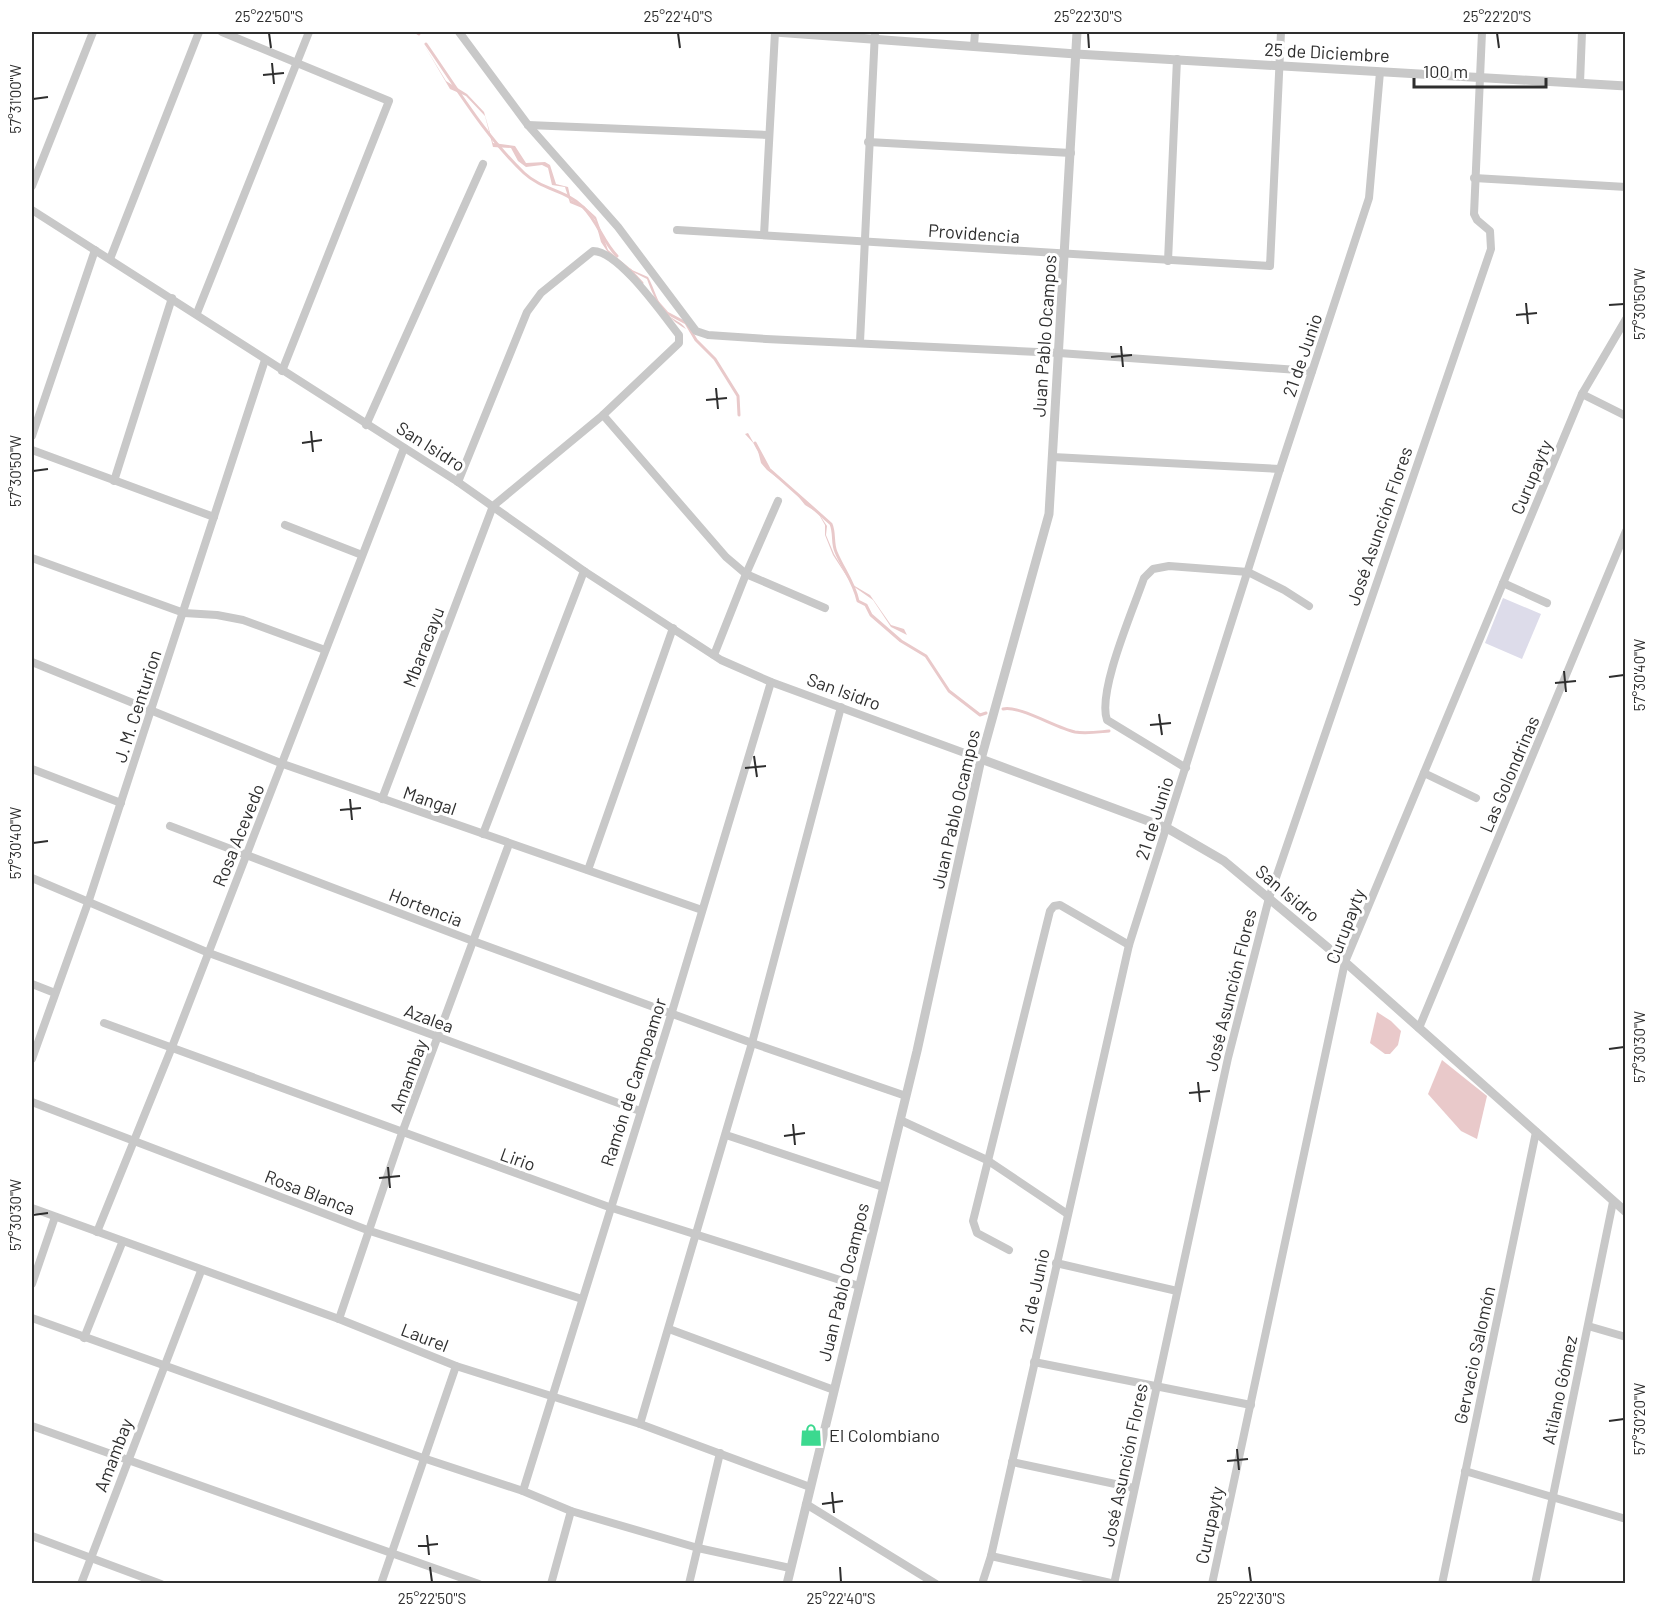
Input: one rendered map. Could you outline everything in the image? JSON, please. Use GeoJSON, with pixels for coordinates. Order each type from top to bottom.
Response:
{"type":"FeatureCollection","features":[{"type":"Feature","properties":{"kind":"street"},"geometry":{"type":"LineString","coordinates":[[32,186],[93,32]]}},
{"type":"Feature","properties":{"kind":"street"},"geometry":{"type":"LineString","coordinates":[[110,260],[199,32]]}},
{"type":"Feature","properties":{"kind":"street"},"geometry":{"type":"LineString","coordinates":[[222,32],[389,100],[282,372]]}},
{"type":"Feature","properties":{"kind":"street"},"geometry":{"type":"LineString","coordinates":[[197,313],[295,62],[309,32]]}},
{"type":"Feature","properties":{"kind":"street"},"geometry":{"type":"LineString","coordinates":[[459,32],[528,125],[618,227],[696,331],[708,335],[766,339],[1059,353],[1312,370]]}},
{"type":"Feature","properties":{"kind":"street"},"geometry":{"type":"LineString","coordinates":[[764,235],[774,32]]}},
{"type":"Feature","properties":{"kind":"street","name":"25 de Diciembre"},"geometry":{"type":"LineString","coordinates":[[774,32],[874,35],[1076,54],[1626,86]]}},
{"type":"Feature","properties":{"kind":"street"},"geometry":{"type":"LineString","coordinates":[[974,45],[975,32]]}},
{"type":"Feature","properties":{"kind":"street","name":"Juan Pablo Ocampos"},"geometry":{"type":"LineString","coordinates":[[787,1584],[906,1096],[981,759],[1049,514],[1066,255],[1077,32]]}},
{"type":"Feature","properties":{"kind":"street"},"geometry":{"type":"LineString","coordinates":[[1280,66],[1281,32]]}},
{"type":"Feature","properties":{"kind":"street"},"geometry":{"type":"LineString","coordinates":[[1482,32],[1474,178],[1626,187]]}},
{"type":"Feature","properties":{"kind":"street"},"geometry":{"type":"LineString","coordinates":[[1580,83],[1582,32]]}},
{"type":"Feature","properties":{"kind":"street"},"geometry":{"type":"LineString","coordinates":[[860,342],[874,35]]}},
{"type":"Feature","properties":{"kind":"street"},"geometry":{"type":"LineString","coordinates":[[1168,261],[1177,59]]}},
{"type":"Feature","properties":{"kind":"street","name":"Providencia"},"geometry":{"type":"LineString","coordinates":[[677,230],[1270,266],[1280,66]]}},
{"type":"Feature","properties":{"kind":"street","name":"21 de Junio"},"geometry":{"type":"LineString","coordinates":[[982,1584],[991,1556],[1066,1213],[1129,945],[1280,469],[1369,198],[1380,72]]}},
{"type":"Feature","properties":{"kind":"street"},"geometry":{"type":"LineString","coordinates":[[528,125],[769,135]]}},
{"type":"Feature","properties":{"kind":"street"},"geometry":{"type":"LineString","coordinates":[[868,142],[1071,153]]}},
{"type":"Feature","properties":{"kind":"street"},"geometry":{"type":"LineString","coordinates":[[366,424],[483,164]]}},
{"type":"Feature","properties":{"kind":"street","name":"José Asunción Flores"},"geometry":{"type":"LineString","coordinates":[[1115,1584],[1228,1058],[1269,898],[1491,249],[1490,231],[1477,220],[1474,214],[1474,178]]}},
{"type":"Feature","properties":{"kind":"street","name":"San Isidro"},"geometry":{"type":"LineString","coordinates":[[32,210],[197,313],[282,372],[458,482],[584,571],[714,655],[771,682],[1167,828],[1203,846],[1345,962],[1626,1212]]}},
{"type":"Feature","properties":{"kind":"street"},"geometry":{"type":"LineString","coordinates":[[32,436],[95,250]]}},
{"type":"Feature","properties":{"kind":"street"},"geometry":{"type":"LineString","coordinates":[[458,482],[527,312],[541,293],[593,251],[605,254],[635,278],[680,339],[679,343],[603,415],[493,506]]}},
{"type":"Feature","properties":{"kind":"street"},"geometry":{"type":"LineString","coordinates":[[114,481],[172,298]]}},
{"type":"Feature","properties":{"kind":"street","name":"Curupayty"},"geometry":{"type":"LineString","coordinates":[[1212,1584],[1345,962],[1582,394],[1626,319]]}},
{"type":"Feature","properties":{"kind":"street","name":"J. M. Centurion"},"geometry":{"type":"LineString","coordinates":[[32,1059],[89,900],[265,360]]}},
{"type":"Feature","properties":{"kind":"street"},"geometry":{"type":"LineString","coordinates":[[1582,394],[1626,416]]}},
{"type":"Feature","properties":{"kind":"street"},"geometry":{"type":"LineString","coordinates":[[603,415],[726,557],[746,574],[825,608]]}},
{"type":"Feature","properties":{"kind":"street","name":"Rosa Acevedo"},"geometry":{"type":"LineString","coordinates":[[97,1232],[209,953],[404,448]]}},
{"type":"Feature","properties":{"kind":"street"},"geometry":{"type":"LineString","coordinates":[[32,450],[214,517]]}},
{"type":"Feature","properties":{"kind":"street"},"geometry":{"type":"LineString","coordinates":[[1053,458],[1280,469]]}},
{"type":"Feature","properties":{"kind":"street"},"geometry":{"type":"LineString","coordinates":[[714,655],[778,501]]}},
{"type":"Feature","properties":{"kind":"street","name":"Mbaracayu"},"geometry":{"type":"LineString","coordinates":[[382,799],[493,506]]}},
{"type":"Feature","properties":{"kind":"street"},"geometry":{"type":"LineString","coordinates":[[285,525],[362,555]]}},
{"type":"Feature","properties":{"kind":"street","name":"Las Golondrinas"},"geometry":{"type":"LineString","coordinates":[[1419,1028],[1623,545],[1626,531]]}},
{"type":"Feature","properties":{"kind":"street"},"geometry":{"type":"LineString","coordinates":[[32,558],[184,613],[217,615],[243,620],[325,650]]}},
{"type":"Feature","properties":{"kind":"street"},"geometry":{"type":"LineString","coordinates":[[1186,768],[1107,720],[1104,705],[1106,691],[1144,578],[1154,569],[1169,566],[1248,572],[1284,590],[1309,606]]}},
{"type":"Feature","properties":{"kind":"street"},"geometry":{"type":"LineString","coordinates":[[483,834],[584,571]]}},
{"type":"Feature","properties":{"kind":"street"},"geometry":{"type":"LineString","coordinates":[[1503,583],[1547,603]]}},
{"type":"Feature","properties":{"kind":"street"},"geometry":{"type":"LineString","coordinates":[[588,870],[674,628]]}},
{"type":"Feature","properties":{"kind":"street","name":"Mangal"},"geometry":{"type":"LineString","coordinates":[[32,662],[283,764],[702,910]]}},
{"type":"Feature","properties":{"kind":"street","name":"Ramón de Campoamor"},"geometry":{"type":"LineString","coordinates":[[523,1491],[609,1207],[671,1015],[771,682]]}},
{"type":"Feature","properties":{"kind":"street"},"geometry":{"type":"LineString","coordinates":[[640,1424],[752,1043],[841,707]]}},
{"type":"Feature","properties":{"kind":"street"},"geometry":{"type":"LineString","coordinates":[[32,770],[121,803]]}},
{"type":"Feature","properties":{"kind":"street"},"geometry":{"type":"LineString","coordinates":[[1424,772],[1476,798]]}},
{"type":"Feature","properties":{"kind":"street","name":"Hortencia"},"geometry":{"type":"LineString","coordinates":[[170,826],[671,1015],[906,1096]]}},
{"type":"Feature","properties":{"kind":"street","name":"Amambay"},"geometry":{"type":"LineString","coordinates":[[339,1320],[402,1133],[509,844]]}},
{"type":"Feature","properties":{"kind":"street","name":"Azalea"},"geometry":{"type":"LineString","coordinates":[[32,878],[89,900],[209,953],[640,1111]]}},
{"type":"Feature","properties":{"kind":"street"},"geometry":{"type":"LineString","coordinates":[[1009,1250],[977,1233],[974,1228],[987,1160],[1050,911],[1054,906],[1060,905],[1129,945]]}},
{"type":"Feature","properties":{"kind":"street"},"geometry":{"type":"LineString","coordinates":[[32,984],[55,993]]}},
{"type":"Feature","properties":{"kind":"street","name":"Lirio"},"geometry":{"type":"LineString","coordinates":[[104,1023],[609,1207],[859,1286]]}},
{"type":"Feature","properties":{"kind":"street","name":"Rosa Blanca"},"geometry":{"type":"LineString","coordinates":[[32,1102],[134,1143],[370,1231],[582,1299]]}},
{"type":"Feature","properties":{"kind":"street"},"geometry":{"type":"LineString","coordinates":[[900,1120],[987,1160],[1066,1213]]}},
{"type":"Feature","properties":{"kind":"street","name":"Gervacio Salomón"},"geometry":{"type":"LineString","coordinates":[[1442,1584],[1536,1132]]}},
{"type":"Feature","properties":{"kind":"street"},"geometry":{"type":"LineString","coordinates":[[726,1135],[883,1187]]}},
{"type":"Feature","properties":{"kind":"street","name":"Atilano Gómez"},"geometry":{"type":"LineString","coordinates":[[1535,1584],[1614,1202]]}},
{"type":"Feature","properties":{"kind":"street","name":"Laurel"},"geometry":{"type":"LineString","coordinates":[[32,1208],[122,1243],[339,1320],[456,1366],[640,1424],[810,1487]]}},
{"type":"Feature","properties":{"kind":"street"},"geometry":{"type":"LineString","coordinates":[[33,1284],[55,1217]]}},
{"type":"Feature","properties":{"kind":"street"},"geometry":{"type":"LineString","coordinates":[[84,1338],[122,1243]]}},
{"type":"Feature","properties":{"kind":"street"},"geometry":{"type":"LineString","coordinates":[[1056,1263],[1177,1291]]}},
{"type":"Feature","properties":{"kind":"street","name":"Amambay"},"geometry":{"type":"LineString","coordinates":[[81,1584],[163,1365],[201,1271]]}},
{"type":"Feature","properties":{"kind":"street"},"geometry":{"type":"LineString","coordinates":[[32,1318],[423,1458],[523,1491],[571,1511],[698,1548],[790,1568]]}},
{"type":"Feature","properties":{"kind":"street"},"geometry":{"type":"LineString","coordinates":[[1588,1326],[1626,1337]]}},
{"type":"Feature","properties":{"kind":"street"},"geometry":{"type":"LineString","coordinates":[[669,1329],[834,1390]]}},
{"type":"Feature","properties":{"kind":"street"},"geometry":{"type":"LineString","coordinates":[[1034,1362],[1156,1388],[1251,1404]]}},
{"type":"Feature","properties":{"kind":"street"},"geometry":{"type":"LineString","coordinates":[[381,1584],[456,1366]]}},
{"type":"Feature","properties":{"kind":"street"},"geometry":{"type":"LineString","coordinates":[[32,1426],[479,1584]]}},
{"type":"Feature","properties":{"kind":"street"},"geometry":{"type":"LineString","coordinates":[[689,1584],[720,1453]]}},
{"type":"Feature","properties":{"kind":"street"},"geometry":{"type":"LineString","coordinates":[[1012,1462],[1134,1488]]}},
{"type":"Feature","properties":{"kind":"street"},"geometry":{"type":"LineString","coordinates":[[1465,1471],[1626,1519]]}},
{"type":"Feature","properties":{"kind":"street"},"geometry":{"type":"LineString","coordinates":[[806,1504],[936,1584]]}},
{"type":"Feature","properties":{"kind":"street"},"geometry":{"type":"LineString","coordinates":[[551,1584],[571,1511]]}},
{"type":"Feature","properties":{"kind":"street"},"geometry":{"type":"LineString","coordinates":[[32,1536],[89,1560],[161,1584]]}},
{"type":"Feature","properties":{"kind":"street"},"geometry":{"type":"LineString","coordinates":[[991,1556],[1115,1584]]}},
{"type":"Feature","properties":{"kind":"shaded area"},"geometry":{"type":"Polygon","coordinates":[[[424,45],[446,81],[467,94],[484,112],[493,143],[515,146],[526,163],[545,162],[550,165],[556,184],[568,187],[571,200],[584,206],[596,217],[608,250],[632,270],[648,277],[658,300],[668,315],[662,308],[654,295],[647,279],[631,271],[609,254],[601,242],[595,220],[587,210],[570,203],[565,187],[552,185],[548,168],[542,165],[526,167],[518,161],[511,148],[493,147],[485,116],[466,96],[450,89],[424,45]]]}},
{"type":"Feature","properties":{"kind":"shaded area"},"geometry":{"type":"Polygon","coordinates":[[[668,315],[682,324],[686,329],[672,319],[668,315]]]}},
{"type":"Feature","properties":{"kind":"shaded area"},"geometry":{"type":"Polygon","coordinates":[[[758,450],[769,470],[783,482],[767,470],[761,463],[758,450]]]}},
{"type":"Feature","properties":{"kind":"shaded area"},"geometry":{"type":"Polygon","coordinates":[[[796,494],[818,513],[805,505],[796,494]]]}},
{"type":"Feature","properties":{"kind":"shaded area"},"geometry":{"type":"Polygon","coordinates":[[[818,513],[827,526],[826,535],[834,554],[853,585],[870,595],[891,625],[904,629],[907,635],[891,627],[873,600],[853,586],[833,555],[825,535],[825,525],[818,513]]]}},
{"type":"Feature","properties":{"kind":"shaded area"},"geometry":{"type":"Polygon","coordinates":[[[1503,598],[1541,614],[1522,659],[1485,643],[1503,598]]]}},
{"type":"Feature","properties":{"kind":"shaded area"},"geometry":{"type":"Polygon","coordinates":[[[1377,1012],[1401,1031],[1398,1045],[1390,1054],[1385,1054],[1370,1043],[1377,1012]]]}},
{"type":"Feature","properties":{"kind":"shaded area"},"geometry":{"type":"Polygon","coordinates":[[[1442,1060],[1487,1096],[1477,1139],[1461,1131],[1428,1094],[1442,1060]]]}},
{"type":"Feature","properties":{"kind":"waterway"},"geometry":{"type":"LineString","coordinates":[[426,44],[472,111],[510,159],[531,179],[569,197],[583,207],[617,256]]}},
{"type":"Feature","properties":{"kind":"waterway"},"geometry":{"type":"LineString","coordinates":[[630,270],[642,283]]}},
{"type":"Feature","properties":{"kind":"waterway"},"geometry":{"type":"LineString","coordinates":[[653,297],[667,313],[686,323],[696,340],[715,359],[738,396],[739,415]]}},
{"type":"Feature","properties":{"kind":"waterway"},"geometry":{"type":"LineString","coordinates":[[755,443],[769,469],[831,524],[835,549],[858,601],[866,605],[871,615],[901,641],[926,656],[949,691],[980,715],[986,713]]}},
{"type":"Feature","properties":{"kind":"waterway"},"geometry":{"type":"LineString","coordinates":[[1003,709],[1028,713],[1075,732],[1109,731]]}},
{"type":"Feature","properties":{"kind":"place","name":"El Colombiano"},"geometry":{"type":"Point","coordinates":[811,1435]}}]}
